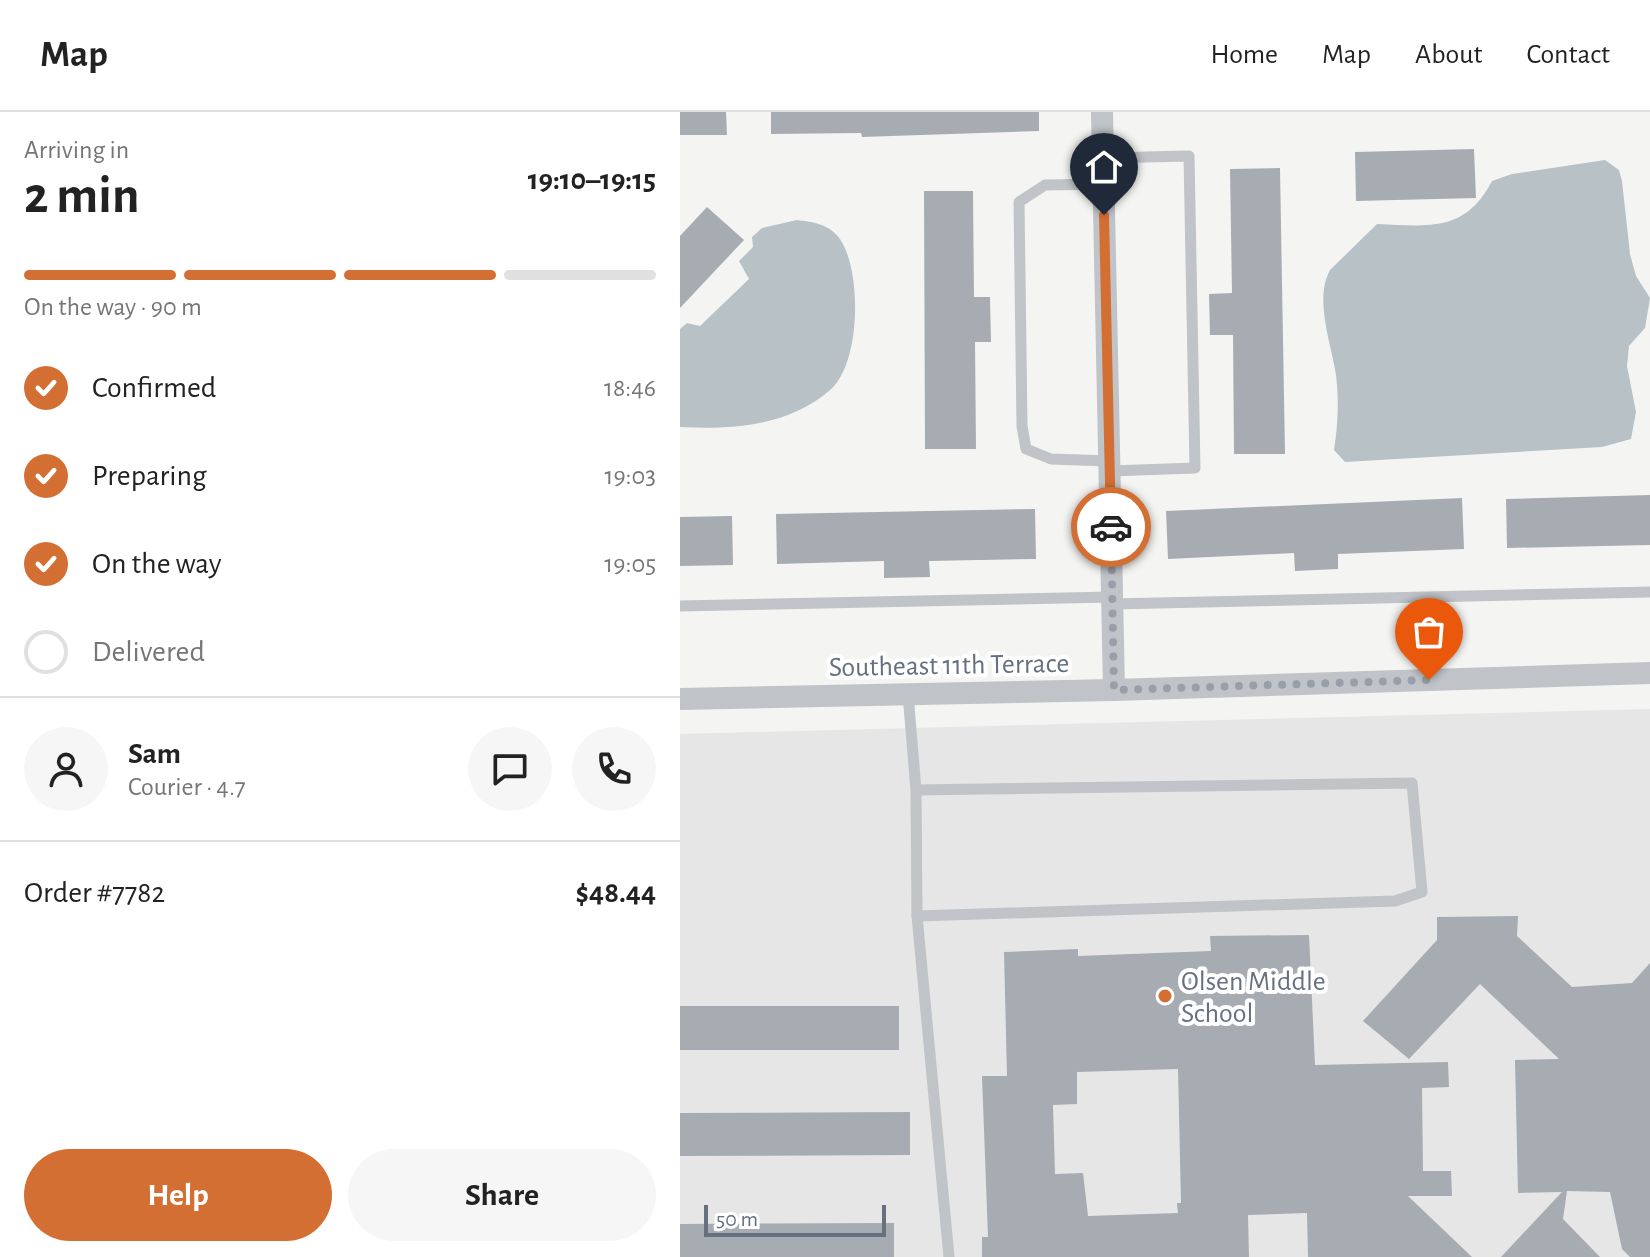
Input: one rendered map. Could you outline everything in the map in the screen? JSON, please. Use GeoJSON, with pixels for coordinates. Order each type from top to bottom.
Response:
{"type":"FeatureCollection","features":[{"type":"Feature","properties":{"kind":"street"},"geometry":{"type":"LineString","coordinates":[[1102,112],[1114,690]]}},
{"type":"Feature","properties":{"kind":"street","name":"Southeast 11th Terrace"},"geometry":{"type":"LineString","coordinates":[[680,699],[1114,690],[1650,673]]}},
{"type":"Feature","properties":{"kind":"lane"},"geometry":{"type":"LineString","coordinates":[[1103,158],[1189,156],[1195,468],[1109,466],[1038,457],[1026,449],[1022,426],[1019,202],[1045,185],[1103,184]]}},
{"type":"Feature","properties":{"kind":"lane"},"geometry":{"type":"LineString","coordinates":[[680,606],[1650,592]]}},
{"type":"Feature","properties":{"kind":"lane"},"geometry":{"type":"LineString","coordinates":[[908,694],[916,790],[917,916],[949,1257]]}},
{"type":"Feature","properties":{"kind":"lane"},"geometry":{"type":"LineString","coordinates":[[916,790],[1412,783],[1422,892],[1395,901],[917,916]]}},
{"type":"Feature","properties":{"kind":"shaded area"},"geometry":{"type":"Polygon","coordinates":[[[1605,160],[1619,170],[1630,254],[1636,276],[1650,298],[1645,328],[1629,346],[1627,366],[1636,412],[1631,439],[1602,447],[1345,462],[1334,450],[1337,384],[1323,294],[1330,270],[1377,224],[1444,223],[1470,210],[1492,181],[1512,174],[1605,160]]]}},
{"type":"Feature","properties":{"kind":"shaded area"},"geometry":{"type":"Polygon","coordinates":[[[797,220],[831,230],[840,239],[852,272],[855,294],[853,339],[840,377],[830,390],[814,402],[778,418],[720,428],[680,427],[680,329],[687,323],[700,326],[749,279],[739,261],[753,247],[752,237],[762,228],[797,220]]]}},
{"type":"Feature","properties":{"kind":"shaded area","name":"Olsen Middle School"},"geometry":{"type":"Polygon","coordinates":[[[1650,709],[1650,1257],[680,1257],[680,734],[1650,709]]]}},
{"type":"Feature","properties":{"kind":"building"},"geometry":{"type":"Polygon","coordinates":[[[680,112],[726,112],[727,135],[680,135],[680,112]]]}},
{"type":"Feature","properties":{"kind":"building"},"geometry":{"type":"Polygon","coordinates":[[[771,112],[1039,112],[1039,131],[862,137],[861,133],[771,134],[771,112]]]}},
{"type":"Feature","properties":{"kind":"building"},"geometry":{"type":"Polygon","coordinates":[[[1474,149],[1476,198],[1356,201],[1355,152],[1474,149]]]}},
{"type":"Feature","properties":{"kind":"building"},"geometry":{"type":"Polygon","coordinates":[[[1280,168],[1285,454],[1234,454],[1233,335],[1210,335],[1209,294],[1232,293],[1230,169],[1280,168]]]}},
{"type":"Feature","properties":{"kind":"building"},"geometry":{"type":"Polygon","coordinates":[[[924,191],[973,191],[974,297],[990,297],[991,342],[975,342],[976,449],[925,449],[924,191]]]}},
{"type":"Feature","properties":{"kind":"building"},"geometry":{"type":"Polygon","coordinates":[[[707,207],[744,240],[680,308],[680,236],[707,207]]]}},
{"type":"Feature","properties":{"kind":"building"},"geometry":{"type":"Polygon","coordinates":[[[1650,495],[1650,545],[1507,548],[1506,499],[1650,495]]]}},
{"type":"Feature","properties":{"kind":"building"},"geometry":{"type":"Polygon","coordinates":[[[1462,498],[1464,549],[1338,554],[1338,569],[1295,571],[1294,553],[1168,559],[1166,511],[1462,498]]]}},
{"type":"Feature","properties":{"kind":"building"},"geometry":{"type":"Polygon","coordinates":[[[1035,509],[1036,559],[929,561],[930,577],[884,578],[884,561],[777,564],[776,514],[1035,509]]]}},
{"type":"Feature","properties":{"kind":"building"},"geometry":{"type":"Polygon","coordinates":[[[732,516],[733,565],[680,566],[680,517],[732,516]]]}},
{"type":"Feature","properties":{"kind":"building"},"geometry":{"type":"Polygon","coordinates":[[[1518,916],[1517,936],[1572,987],[1632,983],[1650,963],[1650,1257],[1630,1257],[1622,1249],[1610,1192],[1567,1191],[1563,1219],[1600,1257],[1501,1257],[1562,1192],[1518,1193],[1515,1060],[1559,1059],[1480,984],[1409,1059],[1363,1021],[1437,940],[1437,917],[1518,916]]]}},
{"type":"Feature","properties":{"kind":"building"},"geometry":{"type":"Polygon","coordinates":[[[1309,935],[1315,1065],[1448,1062],[1449,1087],[1422,1088],[1423,1171],[1451,1171],[1452,1196],[1408,1196],[1472,1257],[1308,1257],[1307,1213],[1248,1215],[1249,1257],[982,1257],[982,1237],[988,1237],[982,1076],[1007,1076],[1004,952],[1078,949],[1078,956],[1211,951],[1210,936],[1309,935]],[[1178,1069],[1077,1072],[1077,1104],[1053,1105],[1055,1174],[1083,1173],[1088,1216],[1178,1213],[1177,1203],[1181,1203],[1178,1069]]]}},
{"type":"Feature","properties":{"kind":"building"},"geometry":{"type":"Polygon","coordinates":[[[680,1006],[899,1006],[899,1050],[680,1050],[680,1006]]]}},
{"type":"Feature","properties":{"kind":"building"},"geometry":{"type":"Polygon","coordinates":[[[910,1112],[910,1155],[680,1156],[680,1113],[910,1112]]]}},
{"type":"Feature","properties":{"kind":"building"},"geometry":{"type":"Polygon","coordinates":[[[894,1223],[894,1257],[680,1257],[680,1224],[894,1223]]]}},
{"type":"Feature","properties":{"kind":"way so far"},"geometry":{"type":"LineString","coordinates":[[1111,527],[1114,690],[1429,680]]}},
{"type":"Feature","properties":{"kind":"place","name":"Olsen Middle School"},"geometry":{"type":"Point","coordinates":[1165,996]}},
{"type":"Feature","properties":{"kind":"route"},"geometry":{"type":"LineString","coordinates":[[1104,215],[1111,527]]}}]}
